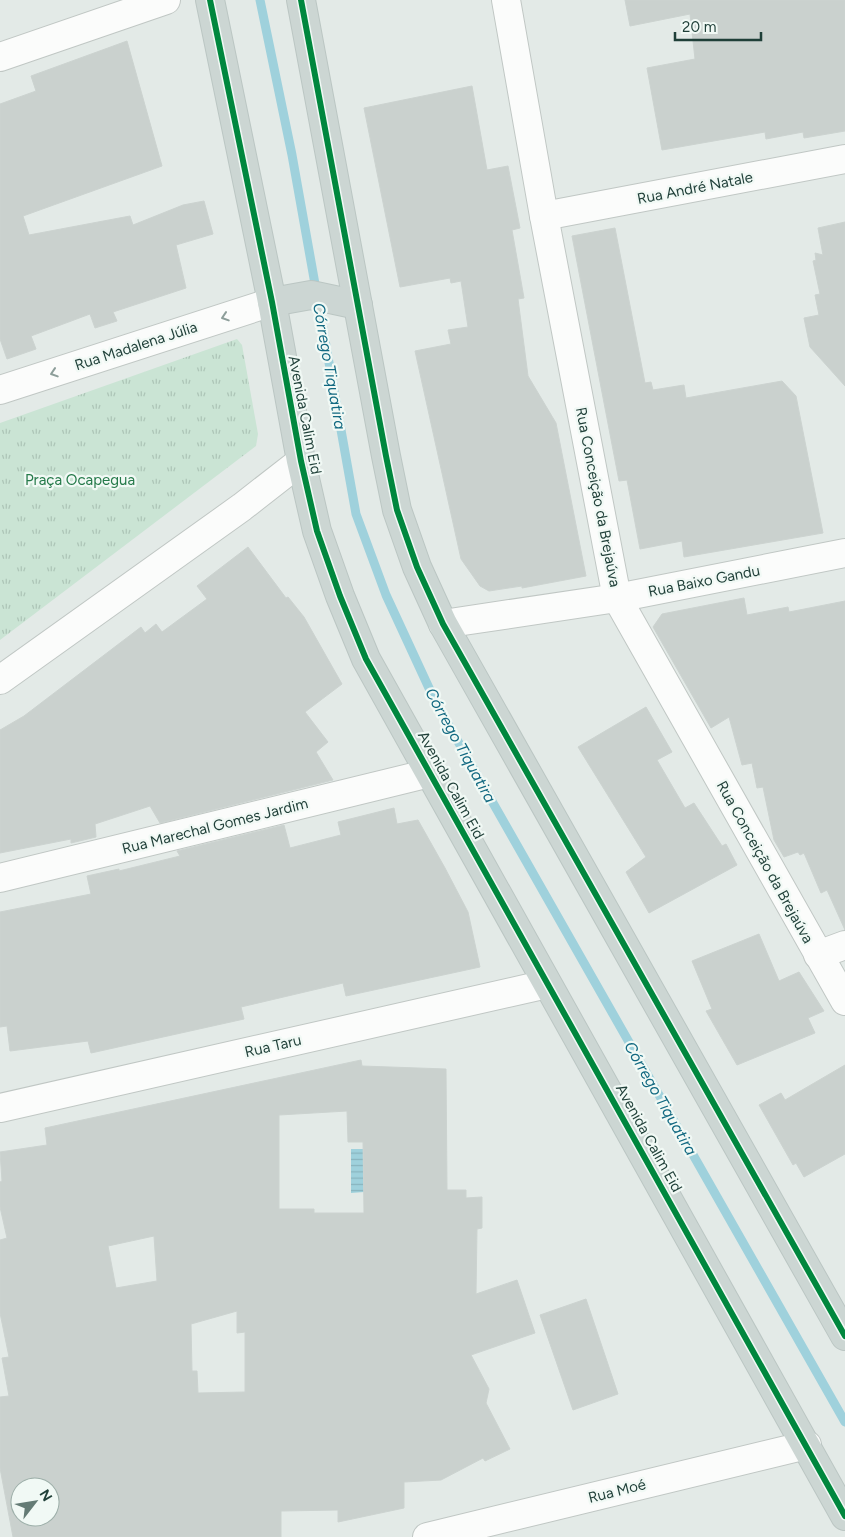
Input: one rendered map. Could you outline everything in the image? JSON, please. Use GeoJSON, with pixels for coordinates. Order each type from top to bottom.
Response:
{"type":"FeatureCollection","features":[{"type":"Feature","properties":{"kind":"main road","name":"Avenida Calim Eid"},"geometry":{"type":"LineString","coordinates":[[210,0],[281,300],[301,461],[317,531],[340,596],[366,658],[845,1516]]}},
{"type":"Feature","properties":{"kind":"main road"},"geometry":{"type":"LineString","coordinates":[[301,0],[397,510],[418,567],[443,624],[845,1336]]}},
{"type":"Feature","properties":{"kind":"main road"},"geometry":{"type":"LineString","coordinates":[[281,300],[311,294],[358,306]]}},
{"type":"Feature","properties":{"kind":"street"},"geometry":{"type":"LineString","coordinates":[[0,57],[166,0]]}},
{"type":"Feature","properties":{"kind":"street","name":"Rua Conceição da Brejaúva"},"geometry":{"type":"LineString","coordinates":[[506,0],[544,216],[617,598],[845,1001]]}},
{"type":"Feature","properties":{"kind":"street","name":"Rua André Natale"},"geometry":{"type":"LineString","coordinates":[[544,216],[845,159]]}},
{"type":"Feature","properties":{"kind":"street","name":"Rua Madalena Júlia"},"geometry":{"type":"LineString","coordinates":[[0,390],[281,300]]}},
{"type":"Feature","properties":{"kind":"street"},"geometry":{"type":"LineString","coordinates":[[0,680],[242,508],[301,461]]}},
{"type":"Feature","properties":{"kind":"street","name":"Rua Baixo Gandu"},"geometry":{"type":"LineString","coordinates":[[443,624],[617,598],[845,554]]}},
{"type":"Feature","properties":{"kind":"street","name":"Rua Marechal Gomes Jardim"},"geometry":{"type":"LineString","coordinates":[[0,878],[430,773]]}},
{"type":"Feature","properties":{"kind":"street"},"geometry":{"type":"LineString","coordinates":[[818,955],[845,945]]}},
{"type":"Feature","properties":{"kind":"street","name":"Rua Taru"},"geometry":{"type":"LineString","coordinates":[[0,1108],[547,984]]}},
{"type":"Feature","properties":{"kind":"street","name":"Rua Moé"},"geometry":{"type":"LineString","coordinates":[[427,1537],[807,1445]]}},
{"type":"Feature","properties":{"kind":"green space","name":"Praça Ocapegua"},"geometry":{"type":"Polygon","coordinates":[[[237,339],[242,345],[258,434],[256,446],[0,640],[0,423],[237,339]]]}},
{"type":"Feature","properties":{"kind":"water"},"geometry":{"type":"Polygon","coordinates":[[[351,1149],[363,1149],[364,1192],[351,1193],[351,1149]]]}},
{"type":"Feature","properties":{"kind":"building"},"geometry":{"type":"Polygon","coordinates":[[[625,0],[845,0],[845,131],[804,138],[803,132],[766,139],[765,132],[662,150],[647,68],[695,59],[690,14],[630,26],[625,0]]]}},
{"type":"Feature","properties":{"kind":"building"},"geometry":{"type":"Polygon","coordinates":[[[127,41],[162,166],[23,216],[29,235],[130,216],[133,225],[183,205],[204,201],[213,234],[176,245],[186,288],[113,312],[117,321],[95,328],[90,314],[31,336],[36,349],[7,359],[0,339],[0,104],[36,91],[31,76],[127,41]]]}},
{"type":"Feature","properties":{"kind":"building"},"geometry":{"type":"Polygon","coordinates":[[[472,86],[487,170],[508,166],[520,228],[512,230],[524,298],[518,299],[528,376],[556,423],[586,576],[522,588],[522,586],[489,591],[480,586],[461,559],[415,351],[451,344],[448,330],[468,327],[461,281],[451,283],[450,278],[400,287],[364,108],[472,86]]]}},
{"type":"Feature","properties":{"kind":"building"},"geometry":{"type":"Polygon","coordinates":[[[845,222],[845,386],[810,347],[804,318],[819,315],[815,295],[820,294],[813,261],[816,260],[815,253],[823,255],[818,228],[845,222]]]}},
{"type":"Feature","properties":{"kind":"building"},"geometry":{"type":"Polygon","coordinates":[[[615,228],[645,383],[651,382],[653,390],[684,385],[686,398],[782,381],[796,396],[823,533],[684,557],[682,541],[640,549],[627,480],[619,481],[572,236],[615,228]]]}},
{"type":"Feature","properties":{"kind":"building"},"geometry":{"type":"Polygon","coordinates":[[[248,547],[286,598],[288,597],[304,617],[342,684],[305,712],[328,742],[316,752],[333,780],[160,823],[150,806],[95,824],[96,837],[71,843],[71,839],[0,853],[0,730],[24,716],[141,627],[145,633],[156,624],[162,632],[207,599],[197,586],[248,547]]]}},
{"type":"Feature","properties":{"kind":"building"},"geometry":{"type":"Polygon","coordinates":[[[744,598],[747,615],[788,607],[789,612],[845,601],[845,930],[827,890],[821,893],[804,853],[800,855],[798,852],[784,857],[774,840],[763,787],[757,788],[752,763],[742,765],[729,717],[711,728],[653,627],[662,614],[744,598]]]}},
{"type":"Feature","properties":{"kind":"building"},"geometry":{"type":"Polygon","coordinates":[[[646,707],[672,752],[657,760],[685,808],[694,803],[722,846],[726,844],[737,865],[649,913],[626,872],[646,857],[578,747],[646,707]]]}},
{"type":"Feature","properties":{"kind":"building"},"geometry":{"type":"Polygon","coordinates":[[[394,808],[397,824],[418,820],[445,868],[468,912],[480,967],[346,996],[343,983],[241,1007],[244,1019],[91,1053],[88,1041],[10,1051],[7,1026],[0,1027],[0,912],[91,894],[87,876],[119,869],[119,871],[180,856],[177,851],[284,825],[290,848],[341,835],[338,822],[394,808]]]}},
{"type":"Feature","properties":{"kind":"building"},"geometry":{"type":"Polygon","coordinates":[[[759,934],[779,981],[799,972],[824,1011],[808,1018],[815,1033],[737,1065],[706,1011],[712,1009],[692,961],[759,934]]]}},
{"type":"Feature","properties":{"kind":"building"},"geometry":{"type":"Polygon","coordinates":[[[361,1060],[362,1066],[446,1069],[447,1190],[466,1190],[466,1198],[482,1197],[482,1228],[477,1229],[476,1294],[517,1280],[535,1333],[471,1355],[489,1389],[486,1403],[510,1449],[485,1461],[483,1458],[441,1480],[404,1482],[404,1508],[338,1522],[338,1510],[281,1511],[281,1537],[13,1537],[11,1527],[60,1527],[60,1477],[10,1477],[10,1521],[0,1468],[0,1397],[9,1396],[2,1358],[9,1357],[0,1313],[0,1240],[7,1238],[0,1207],[0,1182],[2,1181],[0,1152],[47,1145],[45,1128],[361,1060]],[[347,1111],[279,1115],[279,1209],[314,1209],[314,1213],[364,1213],[363,1142],[348,1142],[347,1111]],[[154,1236],[108,1246],[116,1288],[157,1281],[154,1236]],[[237,1311],[191,1324],[192,1371],[197,1371],[198,1393],[245,1392],[245,1332],[237,1333],[237,1311]]]}},
{"type":"Feature","properties":{"kind":"building"},"geometry":{"type":"Polygon","coordinates":[[[845,1065],[845,1154],[804,1177],[796,1163],[793,1165],[759,1105],[781,1093],[785,1100],[845,1065]]]}},
{"type":"Feature","properties":{"kind":"building"},"geometry":{"type":"Polygon","coordinates":[[[586,1299],[618,1394],[573,1410],[540,1315],[586,1299]]]}},
{"type":"Feature","properties":{"kind":"waterway","name":"Córrego Tiquatira"},"geometry":{"type":"LineString","coordinates":[[260,0],[292,155],[356,514],[386,595],[435,701],[845,1422]]}},
{"type":"Feature","properties":{"kind":"cycle path"},"geometry":{"type":"LineString","coordinates":[[210,0],[272,302],[301,461],[317,531],[340,596],[366,659],[845,1516]]}},
{"type":"Feature","properties":{"kind":"cycle path"},"geometry":{"type":"LineString","coordinates":[[301,0],[397,510],[417,567],[443,624],[845,1336]]}}]}
